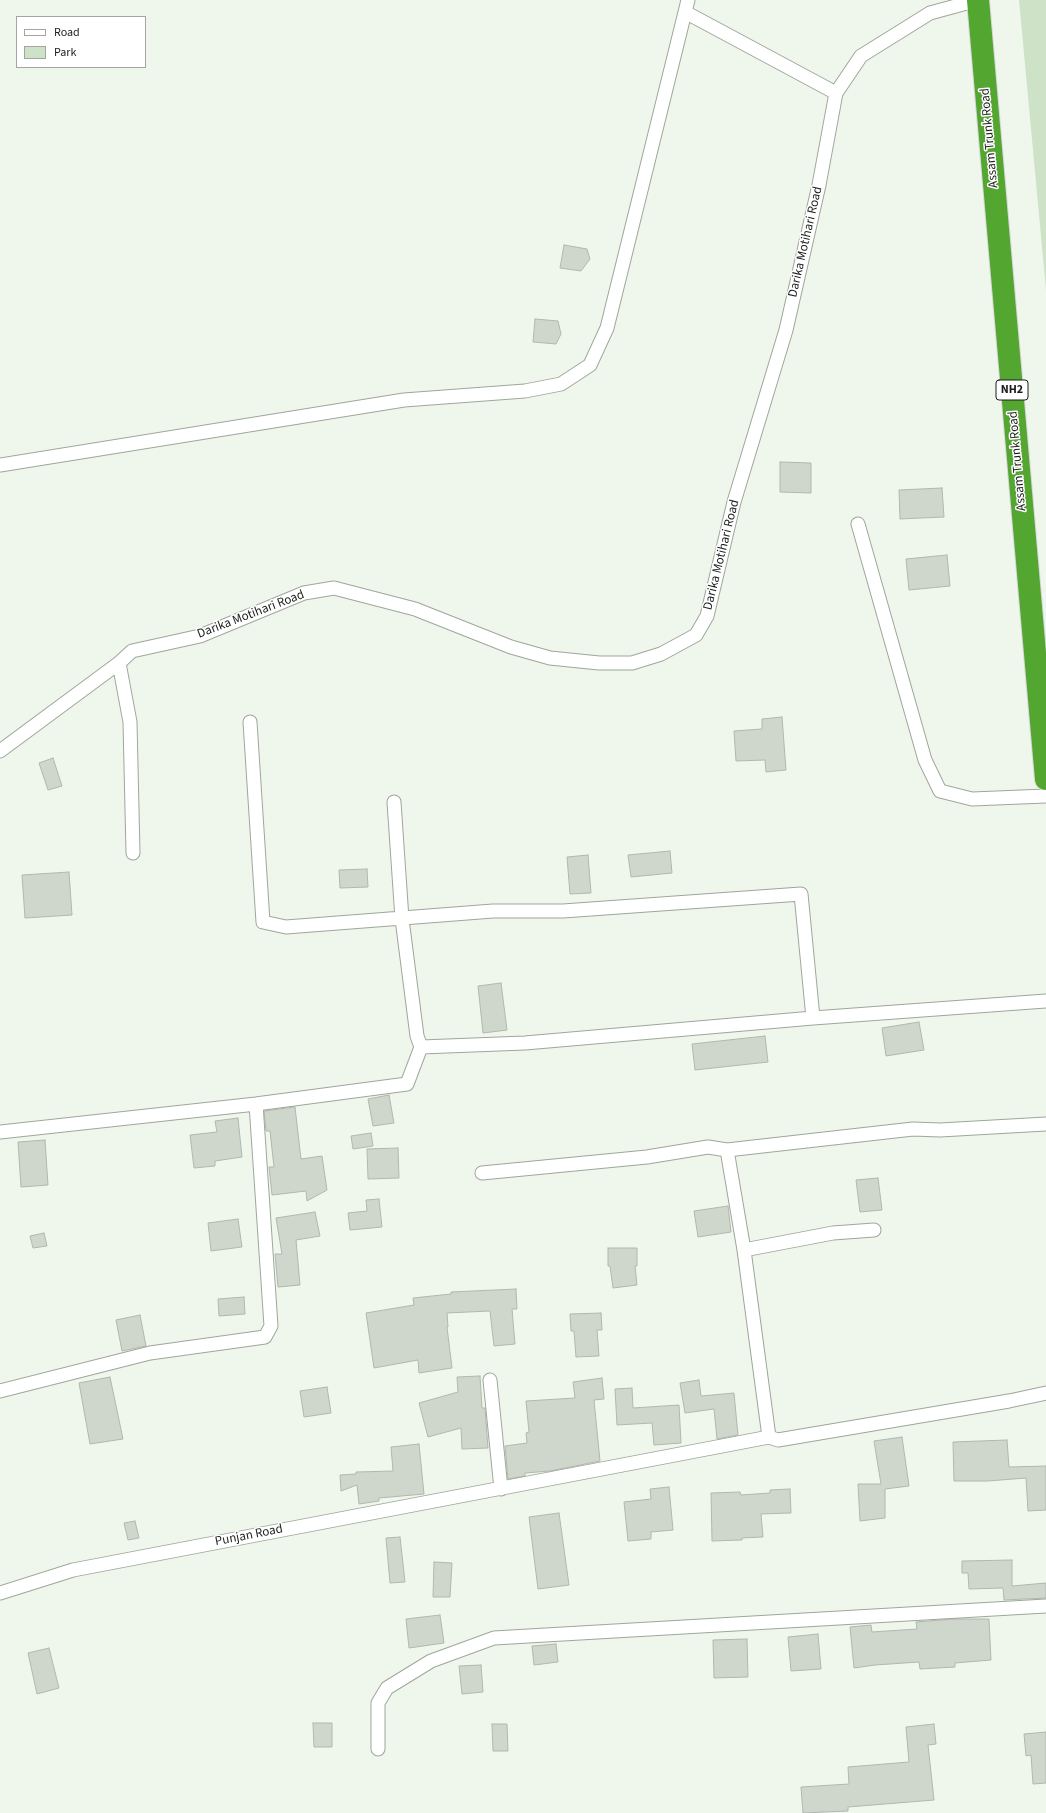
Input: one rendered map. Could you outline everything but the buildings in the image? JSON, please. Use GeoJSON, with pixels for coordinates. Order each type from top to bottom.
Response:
{"type":"FeatureCollection","features":[{"type":"Feature","properties":{"kind":"highway","name":"Assam Trunk Road"},"geometry":{"type":"LineString","coordinates":[[978,0],[1046,779]]}},
{"type":"Feature","properties":{"kind":"street","name":"Darika Motihari Road"},"geometry":{"type":"LineString","coordinates":[[0,751],[119,663],[132,651],[200,636],[304,593],[334,588],[415,609],[511,647],[550,658],[599,663],[632,663],[661,654],[696,635],[707,616],[734,502],[786,330],[819,185],[830,90],[861,56],[930,13],[978,0]]}},
{"type":"Feature","properties":{"kind":"street"},"geometry":{"type":"LineString","coordinates":[[0,465],[404,400],[525,391],[561,384],[590,365],[607,328],[686,6],[767,56],[830,90]]}},
{"type":"Feature","properties":{"kind":"street"},"geometry":{"type":"LineString","coordinates":[[858,524],[924,760],[940,791],[972,799],[1046,796]]}},
{"type":"Feature","properties":{"kind":"street"},"geometry":{"type":"LineString","coordinates":[[119,663],[130,722],[133,853]]}},
{"type":"Feature","properties":{"kind":"street"},"geometry":{"type":"LineString","coordinates":[[250,722],[263,922],[286,927],[493,911],[563,911],[801,894],[813,1018]]}},
{"type":"Feature","properties":{"kind":"street"},"geometry":{"type":"LineString","coordinates":[[0,1132],[256,1104],[407,1084],[421,1046],[417,1036],[402,919],[394,802]]}},
{"type":"Feature","properties":{"kind":"street"},"geometry":{"type":"LineString","coordinates":[[421,1046],[525,1043],[813,1018],[1046,1001]]}},
{"type":"Feature","properties":{"kind":"street"},"geometry":{"type":"LineString","coordinates":[[0,1391],[150,1353],[265,1337],[271,1326],[256,1104]]}},
{"type":"Feature","properties":{"kind":"street"},"geometry":{"type":"LineString","coordinates":[[482,1173],[647,1157],[708,1147],[727,1150],[913,1129],[940,1130],[1046,1124]]}},
{"type":"Feature","properties":{"kind":"street"},"geometry":{"type":"LineString","coordinates":[[727,1150],[744,1250],[769,1437]]}},
{"type":"Feature","properties":{"kind":"street"},"geometry":{"type":"LineString","coordinates":[[744,1250],[832,1233],[874,1230]]}},
{"type":"Feature","properties":{"kind":"street"},"geometry":{"type":"LineString","coordinates":[[490,1380],[501,1489]]}},
{"type":"Feature","properties":{"kind":"street","name":"Punjan Road"},"geometry":{"type":"LineString","coordinates":[[0,1593],[73,1570],[769,1437],[778,1440],[1009,1401],[1046,1393]]}},
{"type":"Feature","properties":{"kind":"street"},"geometry":{"type":"LineString","coordinates":[[378,1750],[378,1703],[387,1688],[431,1661],[494,1638],[1046,1606]]}},
{"type":"Feature","properties":{"kind":"green space"},"geometry":{"type":"Polygon","coordinates":[[[1019,0],[1046,0],[1046,290],[1019,0]]]}}]}
